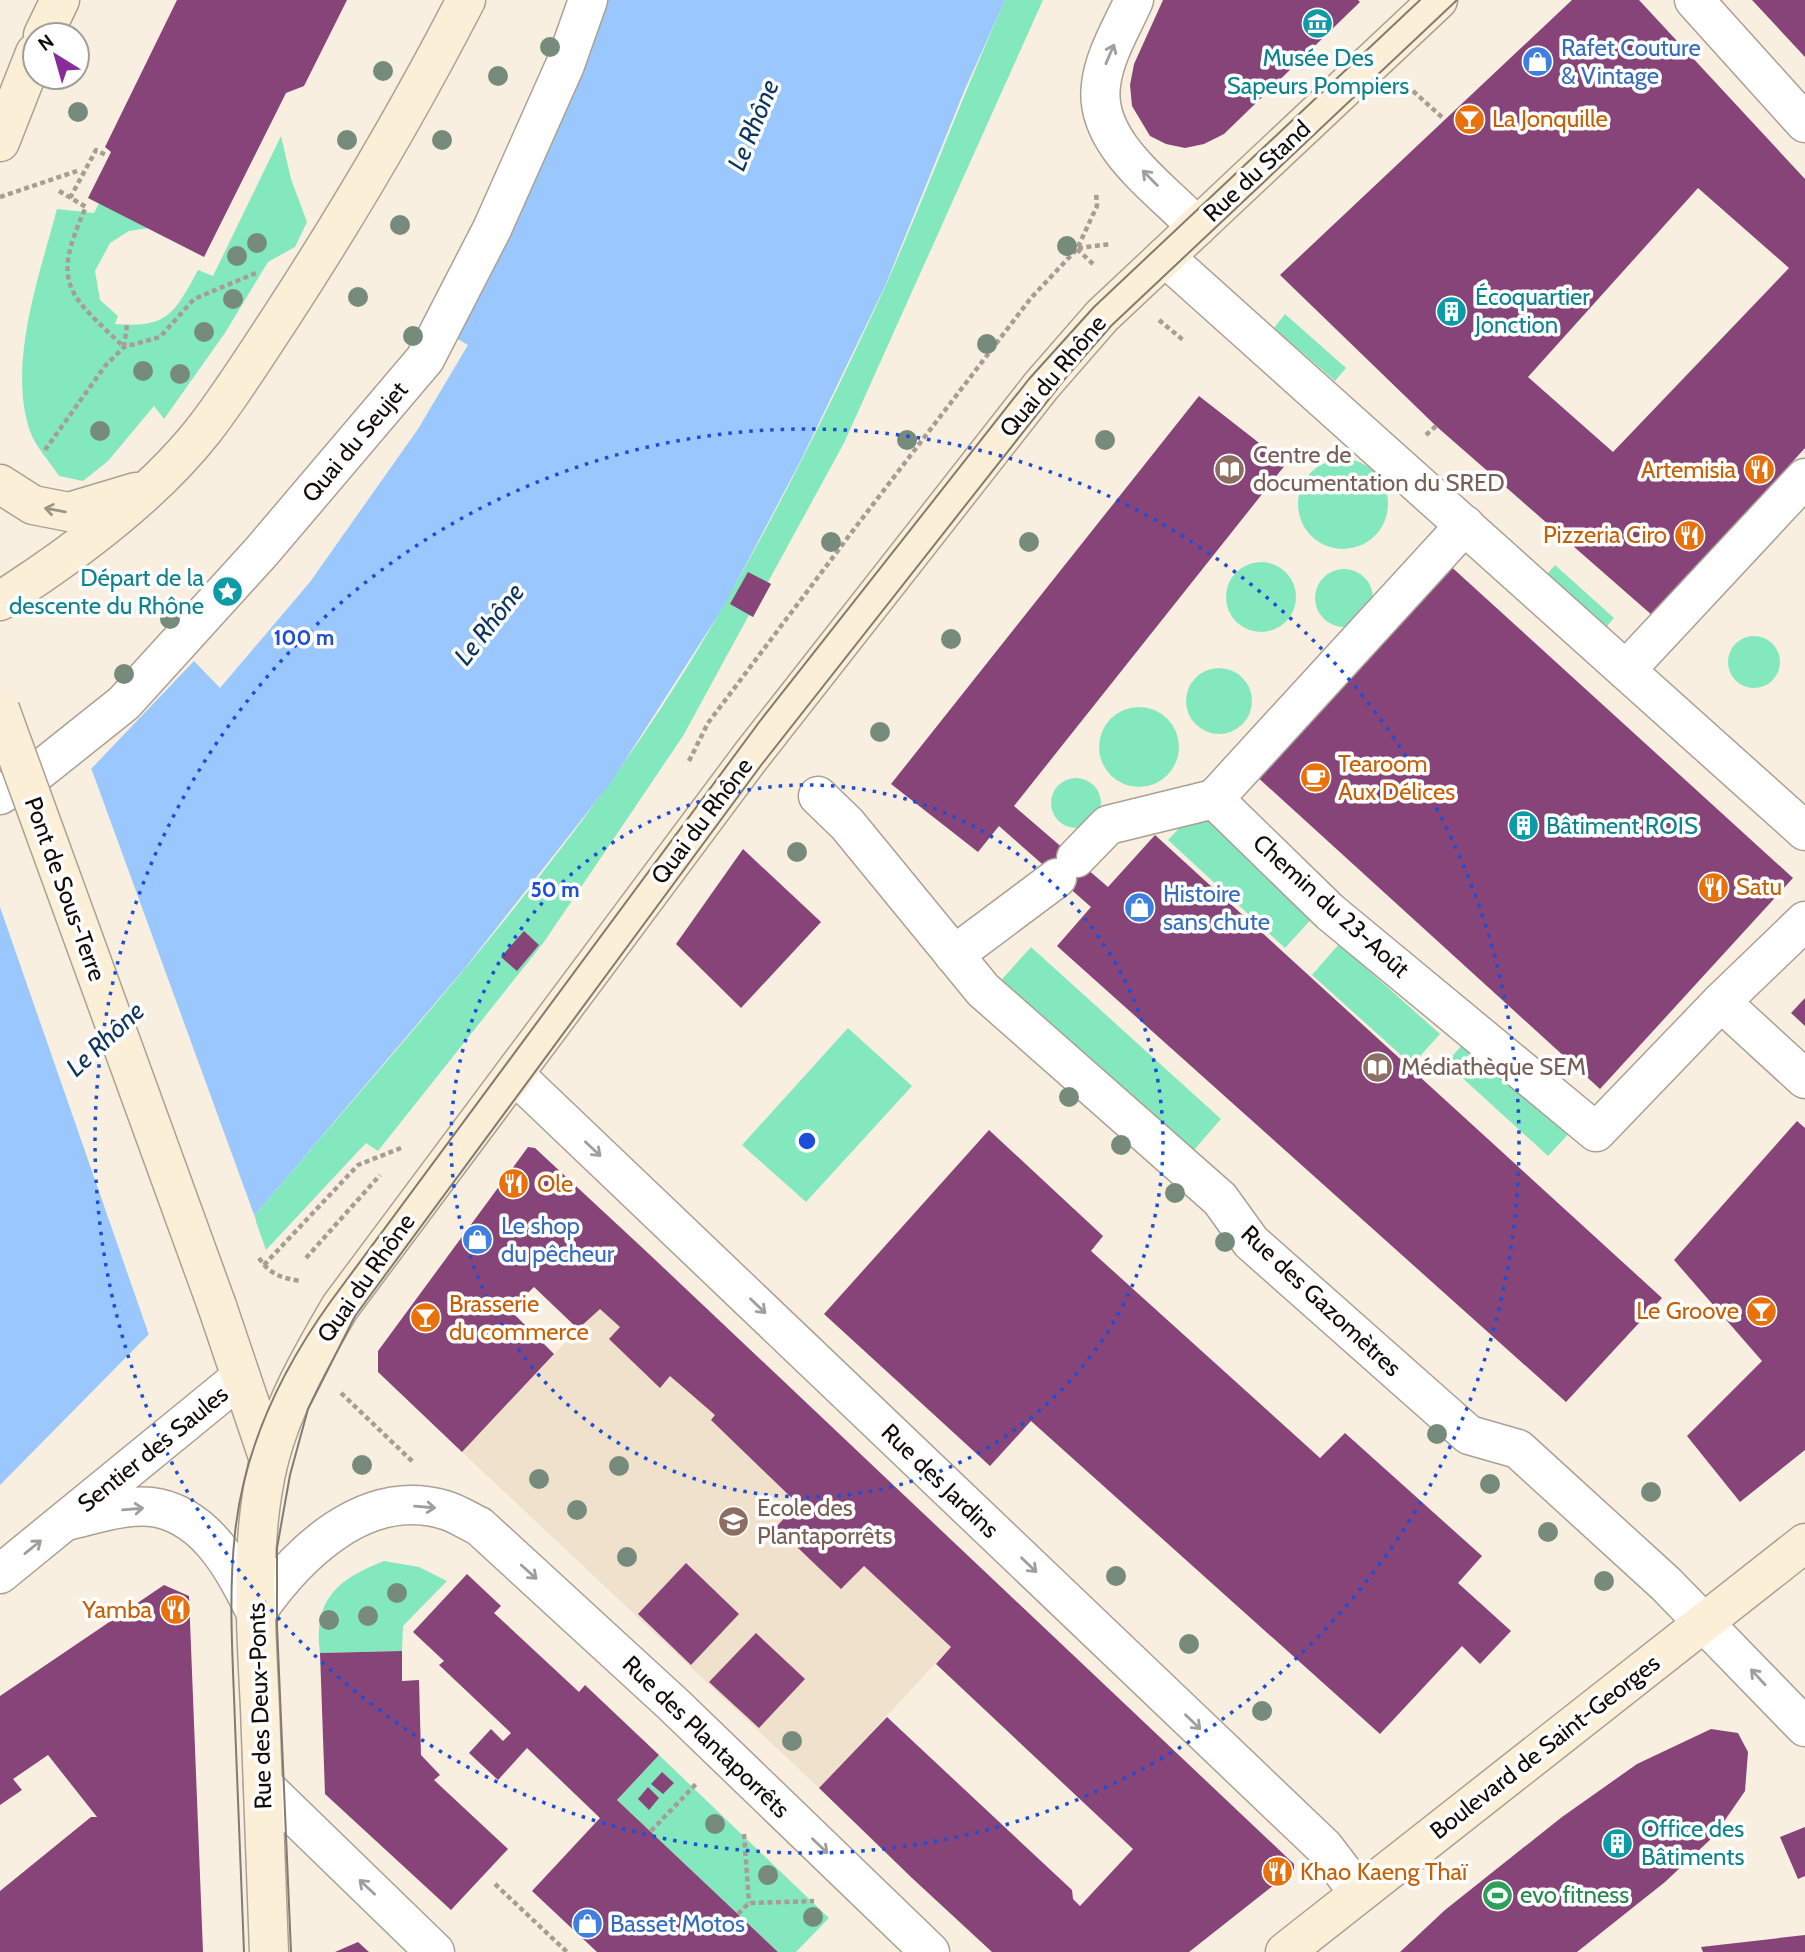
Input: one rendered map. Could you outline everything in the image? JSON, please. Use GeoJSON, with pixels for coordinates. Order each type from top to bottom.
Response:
{"type":"FeatureCollection","features":[{"type":"Feature","properties":{"kind":"street"},"geometry":{"type":"LineString","coordinates":[[50,21],[60,0]]}},
{"type":"Feature","properties":{"kind":"street"},"geometry":{"type":"LineString","coordinates":[[0,600],[60,561],[145,490],[202,431],[309,274],[402,121],[466,0]]}},
{"type":"Feature","properties":{"kind":"street","name":"Quai du Seujet"},"geometry":{"type":"LineString","coordinates":[[0,795],[40,770],[124,704],[262,551],[425,359],[492,229],[565,65],[588,0]]}},
{"type":"Feature","properties":{"kind":"street"},"geometry":{"type":"LineString","coordinates":[[1134,0],[1107,61],[1100,86],[1102,111],[1110,131],[1125,153],[1197,227]]}},
{"type":"Feature","properties":{"kind":"street","name":"Rue du Stand"},"geometry":{"type":"LineString","coordinates":[[1197,227],[1438,0]]}},
{"type":"Feature","properties":{"kind":"street"},"geometry":{"type":"LineString","coordinates":[[1693,0],[1805,123]]}},
{"type":"Feature","properties":{"kind":"street"},"geometry":{"type":"LineString","coordinates":[[0,142],[21,89]]}},
{"type":"Feature","properties":{"kind":"street","name":"Quai du Rhône"},"geometry":{"type":"LineString","coordinates":[[269,1460],[307,1364],[340,1307],[751,756],[1041,386],[1102,316],[1197,227]]}},
{"type":"Feature","properties":{"kind":"street"},"geometry":{"type":"LineString","coordinates":[[1165,257],[1805,831]]}},
{"type":"Feature","properties":{"kind":"street"},"geometry":{"type":"LineString","coordinates":[[1626,670],[1805,478]]}},
{"type":"Feature","properties":{"kind":"street"},"geometry":{"type":"LineString","coordinates":[[0,484],[33,506],[69,512],[145,490]]}},
{"type":"Feature","properties":{"kind":"street"},"geometry":{"type":"LineString","coordinates":[[954,955],[1067,868],[1108,825],[1214,799],[1465,525]]}},
{"type":"Feature","properties":{"kind":"street","name":"Pont de Sous-Terre"},"geometry":{"type":"LineString","coordinates":[[0,709],[217,1306],[269,1460]]}},
{"type":"Feature","properties":{"kind":"street","name":"Rue des Gazomètres"},"geometry":{"type":"LineString","coordinates":[[818,796],[847,824],[983,989],[1220,1199],[1251,1242],[1469,1435],[1518,1449],[1705,1622],[1805,1727]]}},
{"type":"Feature","properties":{"kind":"street","name":"Chemin du 23-Août"},"geometry":{"type":"LineString","coordinates":[[1214,799],[1330,912],[1596,1132],[1721,1002],[1805,921]]}},
{"type":"Feature","properties":{"kind":"street"},"geometry":{"type":"LineString","coordinates":[[1721,1002],[1805,1079]]}},
{"type":"Feature","properties":{"kind":"street","name":"Rue des Jardins"},"geometry":{"type":"LineString","coordinates":[[514,1074],[1324,1847],[1359,1893]]}},
{"type":"Feature","properties":{"kind":"street","name":"Sentier des Saules"},"geometry":{"type":"LineString","coordinates":[[0,1574],[241,1377]]}},
{"type":"Feature","properties":{"kind":"street","name":"Rue des Deux-Ponts"},"geometry":{"type":"LineString","coordinates":[[269,1460],[257,1531],[256,1613],[269,1952]]}},
{"type":"Feature","properties":{"kind":"street","name":"Rue des Plantaporrêts"},"geometry":{"type":"LineString","coordinates":[[256,1613],[277,1583],[317,1545],[367,1512],[419,1506],[446,1510],[479,1526],[674,1705],[930,1952]]}},
{"type":"Feature","properties":{"kind":"street","name":"Sentier des Saules"},"geometry":{"type":"LineString","coordinates":[[66,1521],[130,1508],[157,1508],[176,1515],[216,1546],[232,1566],[256,1613]]}},
{"type":"Feature","properties":{"kind":"street","name":"Boulevard de Saint-Georges"},"geometry":{"type":"LineString","coordinates":[[1285,1952],[1805,1543]]}},
{"type":"Feature","properties":{"kind":"street"},"geometry":{"type":"LineString","coordinates":[[263,1785],[435,1952]]}},
{"type":"Feature","properties":{"kind":"path"},"geometry":{"type":"LineString","coordinates":[[1413,91],[1444,119]]}},
{"type":"Feature","properties":{"kind":"path"},"geometry":{"type":"LineString","coordinates":[[70,198],[96,150],[108,156]]}},
{"type":"Feature","properties":{"kind":"path"},"geometry":{"type":"LineString","coordinates":[[0,197],[77,171]]}},
{"type":"Feature","properties":{"kind":"path"},"geometry":{"type":"LineString","coordinates":[[686,767],[708,723],[1031,298],[1077,248],[1097,206],[1096,182]]}},
{"type":"Feature","properties":{"kind":"path"},"geometry":{"type":"LineString","coordinates":[[59,191],[86,207],[69,244],[67,271],[71,285],[83,310],[124,347]]}},
{"type":"Feature","properties":{"kind":"path"},"geometry":{"type":"LineString","coordinates":[[1077,248],[1101,272]]}},
{"type":"Feature","properties":{"kind":"path"},"geometry":{"type":"LineString","coordinates":[[45,450],[104,366],[124,347],[160,337],[194,299],[290,260],[309,274]]}},
{"type":"Feature","properties":{"kind":"path"},"geometry":{"type":"LineString","coordinates":[[1153,315],[1182,340]]}},
{"type":"Feature","properties":{"kind":"path"},"geometry":{"type":"LineString","coordinates":[[124,347],[127,325]]}},
{"type":"Feature","properties":{"kind":"path"},"geometry":{"type":"LineString","coordinates":[[264,1265],[358,1165],[402,1148],[389,1163]]}},
{"type":"Feature","properties":{"kind":"path"},"geometry":{"type":"LineString","coordinates":[[306,1258],[383,1171]]}},
{"type":"Feature","properties":{"kind":"path"},"geometry":{"type":"LineString","coordinates":[[260,1258],[264,1265],[282,1278],[300,1281]]}},
{"type":"Feature","properties":{"kind":"path"},"geometry":{"type":"LineString","coordinates":[[344,1395],[400,1448]]}},
{"type":"Feature","properties":{"kind":"path"},"geometry":{"type":"LineString","coordinates":[[651,1831],[697,1783]]}},
{"type":"Feature","properties":{"kind":"path"},"geometry":{"type":"LineString","coordinates":[[743,1827],[749,1903]]}},
{"type":"Feature","properties":{"kind":"path"},"geometry":{"type":"LineString","coordinates":[[495,1884],[567,1952]]}},
{"type":"Feature","properties":{"kind":"path"},"geometry":{"type":"LineString","coordinates":[[738,1914],[749,1903],[822,1901]]}},
{"type":"Feature","properties":{"kind":"shaded area","name":"Ecole des Plantaporrêts"},"geometry":{"type":"Polygon","coordinates":[[[649,1254],[951,1647],[819,1788],[462,1452],[649,1254]]]}},
{"type":"Feature","properties":{"kind":"green space"},"geometry":{"type":"Polygon","coordinates":[[[1005,0],[1043,0],[844,443],[768,582],[771,584],[753,617],[749,615],[683,736],[544,942],[378,1151],[366,1143],[266,1250],[254,1216],[442,996],[564,845],[675,686],[725,603],[788,486],[866,327],[1005,0]]]}},
{"type":"Feature","properties":{"kind":"green space"},"geometry":{"type":"Polygon","coordinates":[[[281,136],[291,179],[307,222],[295,247],[268,262],[225,333],[164,419],[154,406],[108,461],[83,481],[59,476],[32,437],[24,405],[22,377],[28,319],[57,209],[94,213],[99,203],[149,228],[129,231],[110,243],[95,271],[100,300],[118,316],[115,324],[133,325],[158,320],[175,307],[198,270],[213,276],[281,136]]]}},
{"type":"Feature","properties":{"kind":"green space"},"geometry":{"type":"Polygon","coordinates":[[[1285,314],[1346,368],[1335,381],[1274,328],[1285,314]]]}},
{"type":"Feature","properties":{"kind":"green space"},"geometry":{"type":"Polygon","coordinates":[[[1334,459],[1352,459],[1368,466],[1381,479],[1388,495],[1388,513],[1381,529],[1368,542],[1352,549],[1334,549],[1318,542],[1305,529],[1298,513],[1298,495],[1305,479],[1318,466],[1334,459]]]}},
{"type":"Feature","properties":{"kind":"green space"},"geometry":{"type":"Polygon","coordinates":[[[1268,562],[1281,568],[1290,577],[1294,583],[1294,611],[1286,622],[1275,630],[1254,632],[1236,622],[1228,611],[1226,590],[1236,572],[1247,564],[1268,562]]]}},
{"type":"Feature","properties":{"kind":"green space"},"geometry":{"type":"Polygon","coordinates":[[[1555,565],[1614,618],[1602,632],[1543,579],[1555,565]]]}},
{"type":"Feature","properties":{"kind":"green space"},"geometry":{"type":"Polygon","coordinates":[[[1338,569],[1350,569],[1365,577],[1373,592],[1373,604],[1365,619],[1350,627],[1338,627],[1323,619],[1315,604],[1315,592],[1323,577],[1338,569]]]}},
{"type":"Feature","properties":{"kind":"green space"},"geometry":{"type":"Polygon","coordinates":[[[1754,636],[1764,638],[1772,644],[1778,652],[1778,672],[1772,680],[1764,686],[1754,688],[1744,686],[1736,680],[1730,672],[1728,662],[1730,652],[1736,644],[1744,638],[1754,636]]]}},
{"type":"Feature","properties":{"kind":"green space"},"geometry":{"type":"Polygon","coordinates":[[[1212,668],[1226,668],[1238,673],[1247,682],[1252,701],[1250,714],[1243,725],[1226,734],[1212,734],[1200,729],[1191,720],[1186,708],[1186,694],[1191,682],[1200,673],[1212,668]]]}},
{"type":"Feature","properties":{"kind":"green space"},"geometry":{"type":"Polygon","coordinates":[[[1131,707],[1147,707],[1168,718],[1179,739],[1179,755],[1168,776],[1147,787],[1131,787],[1117,781],[1105,769],[1099,755],[1099,739],[1105,725],[1117,713],[1131,707]]]}},
{"type":"Feature","properties":{"kind":"green space"},"geometry":{"type":"Polygon","coordinates":[[[1076,778],[1094,785],[1101,803],[1094,821],[1076,828],[1058,821],[1051,803],[1058,785],[1076,778]]]}},
{"type":"Feature","properties":{"kind":"green space"},"geometry":{"type":"Polygon","coordinates":[[[1201,805],[1317,913],[1285,948],[1168,840],[1201,805]]]}},
{"type":"Feature","properties":{"kind":"green space"},"geometry":{"type":"Polygon","coordinates":[[[1339,944],[1440,1034],[1412,1065],[1312,975],[1339,944]]]}},
{"type":"Feature","properties":{"kind":"green space"},"geometry":{"type":"Polygon","coordinates":[[[1031,947],[1221,1119],[1187,1158],[996,986],[1031,947]]]}},
{"type":"Feature","properties":{"kind":"green space"},"geometry":{"type":"Polygon","coordinates":[[[848,1028],[912,1086],[806,1202],[742,1145],[848,1028]]]}},
{"type":"Feature","properties":{"kind":"green space"},"geometry":{"type":"Polygon","coordinates":[[[1473,1033],[1576,1126],[1548,1156],[1446,1063],[1473,1033]]]}},
{"type":"Feature","properties":{"kind":"green space"},"geometry":{"type":"Polygon","coordinates":[[[384,1561],[419,1567],[447,1581],[403,1626],[402,1651],[320,1653],[320,1619],[332,1594],[353,1576],[384,1561]]]}},
{"type":"Feature","properties":{"kind":"green space"},"geometry":{"type":"Polygon","coordinates":[[[659,1755],[829,1918],[796,1952],[778,1952],[617,1800],[659,1755]]]}},
{"type":"Feature","properties":{"kind":"water","name":"Le Rhône"},"geometry":{"type":"Polygon","coordinates":[[[608,0],[1005,0],[965,89],[885,286],[801,460],[724,606],[612,781],[465,968],[254,1216],[149,1334],[0,1485],[0,841],[92,768],[194,661],[220,688],[310,582],[418,429],[468,345],[456,338],[547,154],[608,0]]]}},
{"type":"Feature","properties":{"kind":"pier"},"geometry":{"type":"Polygon","coordinates":[[[90,765],[256,1220],[150,1338],[0,907],[0,836],[90,765]]]}},
{"type":"Feature","properties":{"kind":"building"},"geometry":{"type":"Polygon","coordinates":[[[177,0],[347,0],[304,86],[286,93],[204,257],[88,198],[111,152],[105,147],[177,0]]]}},
{"type":"Feature","properties":{"kind":"building"},"geometry":{"type":"Polygon","coordinates":[[[1163,0],[1360,2],[1224,134],[1204,144],[1185,148],[1166,144],[1150,136],[1132,106],[1130,85],[1134,64],[1163,0]]]}},
{"type":"Feature","properties":{"kind":"building","name":"Écoquartier Jonction"},"geometry":{"type":"Polygon","coordinates":[[[1572,0],[1639,0],[1805,179],[1805,448],[1653,616],[1436,426],[1280,275],[1572,0]],[[1698,188],[1528,377],[1613,452],[1789,268],[1698,188]]]}},
{"type":"Feature","properties":{"kind":"building"},"geometry":{"type":"Polygon","coordinates":[[[1752,0],[1805,0],[1805,57],[1752,0]]]}},
{"type":"Feature","properties":{"kind":"building"},"geometry":{"type":"Polygon","coordinates":[[[1199,396],[1286,464],[1014,806],[1108,887],[1155,835],[1662,1298],[1566,1402],[1057,946],[1091,907],[999,826],[978,852],[891,784],[1199,396]]]}},
{"type":"Feature","properties":{"kind":"building","name":"Bâtiment ROIS"},"geometry":{"type":"Polygon","coordinates":[[[1446,562],[1793,878],[1600,1089],[1254,774],[1446,562]]]}},
{"type":"Feature","properties":{"kind":"building"},"geometry":{"type":"Polygon","coordinates":[[[748,572],[771,584],[753,617],[730,604],[748,572]]]}},
{"type":"Feature","properties":{"kind":"building"},"geometry":{"type":"Polygon","coordinates":[[[743,849],[821,922],[741,1008],[676,944],[743,849]]]}},
{"type":"Feature","properties":{"kind":"building"},"geometry":{"type":"Polygon","coordinates":[[[524,931],[539,945],[517,971],[501,957],[524,931]]]}},
{"type":"Feature","properties":{"kind":"building"},"geometry":{"type":"Polygon","coordinates":[[[1805,998],[1805,1026],[1791,1013],[1805,998]]]}},
{"type":"Feature","properties":{"kind":"building","name":"Le Groove"},"geometry":{"type":"Polygon","coordinates":[[[1797,1121],[1805,1128],[1805,1450],[1740,1502],[1687,1436],[1762,1361],[1674,1260],[1797,1121]]]}},
{"type":"Feature","properties":{"kind":"building"},"geometry":{"type":"Polygon","coordinates":[[[989,1130],[1103,1236],[1091,1251],[1320,1458],[1345,1433],[1482,1556],[1458,1583],[1511,1631],[1480,1664],[1462,1646],[1380,1734],[1031,1421],[990,1466],[824,1314],[989,1130]]]}},
{"type":"Feature","properties":{"kind":"building"},"geometry":{"type":"Polygon","coordinates":[[[528,1147],[535,1148],[649,1254],[1294,1864],[1294,1869],[1189,1952],[992,1952],[912,1878],[819,1788],[887,1717],[1072,1890],[1073,1899],[1080,1906],[1133,1849],[936,1664],[951,1647],[864,1566],[841,1589],[776,1527],[798,1504],[711,1420],[715,1415],[670,1376],[660,1388],[609,1339],[620,1327],[600,1309],[578,1329],[534,1287],[510,1310],[554,1354],[462,1452],[378,1372],[378,1351],[528,1147]]]}},
{"type":"Feature","properties":{"kind":"building"},"geometry":{"type":"Polygon","coordinates":[[[686,1563],[739,1614],[691,1665],[638,1614],[686,1563]]]}},
{"type":"Feature","properties":{"kind":"building"},"geometry":{"type":"Polygon","coordinates":[[[467,1574],[501,1606],[494,1613],[579,1692],[585,1685],[659,1755],[617,1800],[778,1952],[597,1952],[532,1891],[600,1818],[527,1748],[498,1780],[469,1753],[491,1729],[503,1741],[511,1733],[439,1665],[444,1661],[413,1632],[467,1574]]]}},
{"type":"Feature","properties":{"kind":"building"},"geometry":{"type":"Polygon","coordinates":[[[164,1585],[189,1596],[203,1952],[0,1952],[0,1891],[91,1817],[97,1817],[48,1755],[13,1779],[22,1790],[0,1805],[0,1696],[164,1585]]]}},
{"type":"Feature","properties":{"kind":"building"},"geometry":{"type":"Polygon","coordinates":[[[756,1633],[805,1679],[759,1728],[709,1682],[756,1633]]]}},
{"type":"Feature","properties":{"kind":"building"},"geometry":{"type":"Polygon","coordinates":[[[402,1651],[402,1681],[419,1680],[421,1755],[440,1775],[434,1780],[508,1849],[451,1910],[325,1794],[320,1653],[402,1651]]]}},
{"type":"Feature","properties":{"kind":"building","name":"Office des Bâtiments"},"geometry":{"type":"Polygon","coordinates":[[[1711,1729],[1738,1733],[1748,1752],[1745,1791],[1714,1836],[1665,1882],[1577,1952],[1400,1952],[1445,1910],[1562,1817],[1637,1764],[1711,1729]]]}},
{"type":"Feature","properties":{"kind":"building"},"geometry":{"type":"Polygon","coordinates":[[[662,1772],[674,1783],[663,1794],[651,1784],[662,1772]]]}},
{"type":"Feature","properties":{"kind":"building"},"geometry":{"type":"Polygon","coordinates":[[[648,1787],[659,1798],[649,1810],[638,1799],[648,1787]]]}},
{"type":"Feature","properties":{"kind":"building"},"geometry":{"type":"Polygon","coordinates":[[[1805,1827],[1805,1876],[1798,1879],[1780,1837],[1805,1827]]]}},
{"type":"Feature","properties":{"kind":"building"},"geometry":{"type":"Polygon","coordinates":[[[1805,1935],[1805,1952],[1703,1952],[1701,1947],[1805,1935]]]}},
{"type":"Feature","properties":{"kind":"building"},"geometry":{"type":"Polygon","coordinates":[[[358,1942],[369,1952],[335,1952],[358,1942]]]}},
{"type":"Feature","properties":{"kind":"tram line"},"geometry":{"type":"LineString","coordinates":[[244,1952],[232,1629],[235,1533],[240,1501],[256,1440],[281,1382],[313,1327],[760,721],[1029,379],[1094,307],[1420,0]]}},
{"type":"Feature","properties":{"kind":"tram line"},"geometry":{"type":"LineString","coordinates":[[291,1952],[277,1626],[277,1548],[290,1475],[308,1409],[355,1316],[762,764],[1068,375],[1111,326],[1457,0]]}},
{"type":"Feature","properties":{"kind":"place","name":"Musée Des Sapeurs Pompiers"},"geometry":{"type":"Point","coordinates":[1318,24]}},
{"type":"Feature","properties":{"kind":"place","name":"Rafet Couture & Vintage"},"geometry":{"type":"Point","coordinates":[1538,62]}},
{"type":"Feature","properties":{"kind":"place","name":"La Jonquille"},"geometry":{"type":"Point","coordinates":[1469,119]}},
{"type":"Feature","properties":{"kind":"place","name":"Écoquartier Jonction"},"geometry":{"type":"Point","coordinates":[1452,311]}},
{"type":"Feature","properties":{"kind":"place","name":"Centre de documentation du SRED"},"geometry":{"type":"Point","coordinates":[1230,469]}},
{"type":"Feature","properties":{"kind":"place","name":"Artemisia"},"geometry":{"type":"Point","coordinates":[1759,470]}},
{"type":"Feature","properties":{"kind":"place","name":"Pizzeria Ciro"},"geometry":{"type":"Point","coordinates":[1690,535]}},
{"type":"Feature","properties":{"kind":"place","name":"Départ de la descente du Rhône"},"geometry":{"type":"Point","coordinates":[227,592]}},
{"type":"Feature","properties":{"kind":"place","name":"Tearoom Aux Délices"},"geometry":{"type":"Point","coordinates":[1315,778]}},
{"type":"Feature","properties":{"kind":"place","name":"Bâtiment ROIS"},"geometry":{"type":"Point","coordinates":[1523,826]}},
{"type":"Feature","properties":{"kind":"place","name":"Satu"},"geometry":{"type":"Point","coordinates":[1713,887]}},
{"type":"Feature","properties":{"kind":"place","name":"Histoire sans chute"},"geometry":{"type":"Point","coordinates":[1140,908]}},
{"type":"Feature","properties":{"kind":"place","name":"Médiathèque SEM"},"geometry":{"type":"Point","coordinates":[1378,1067]}},
{"type":"Feature","properties":{"kind":"place","name":"Ole"},"geometry":{"type":"Point","coordinates":[514,1184]}},
{"type":"Feature","properties":{"kind":"place","name":"Le shop du pêcheur"},"geometry":{"type":"Point","coordinates":[478,1240]}},
{"type":"Feature","properties":{"kind":"place","name":"Le Groove"},"geometry":{"type":"Point","coordinates":[1762,1311]}},
{"type":"Feature","properties":{"kind":"place","name":"Brasserie du commerce"},"geometry":{"type":"Point","coordinates":[426,1318]}},
{"type":"Feature","properties":{"kind":"place","name":"Ecole des Plantaporrêts"},"geometry":{"type":"Point","coordinates":[734,1522]}},
{"type":"Feature","properties":{"kind":"place","name":"Yamba"},"geometry":{"type":"Point","coordinates":[175,1610]}},
{"type":"Feature","properties":{"kind":"place","name":"Office des Bâtiments"},"geometry":{"type":"Point","coordinates":[1618,1843]}},
{"type":"Feature","properties":{"kind":"place","name":"Khao Kaeng Thaï"},"geometry":{"type":"Point","coordinates":[1277,1872]}},
{"type":"Feature","properties":{"kind":"place","name":"evo fitness"},"geometry":{"type":"Point","coordinates":[1497,1895]}},
{"type":"Feature","properties":{"kind":"place","name":"Basset Motos"},"geometry":{"type":"Point","coordinates":[587,1924]}}]}
